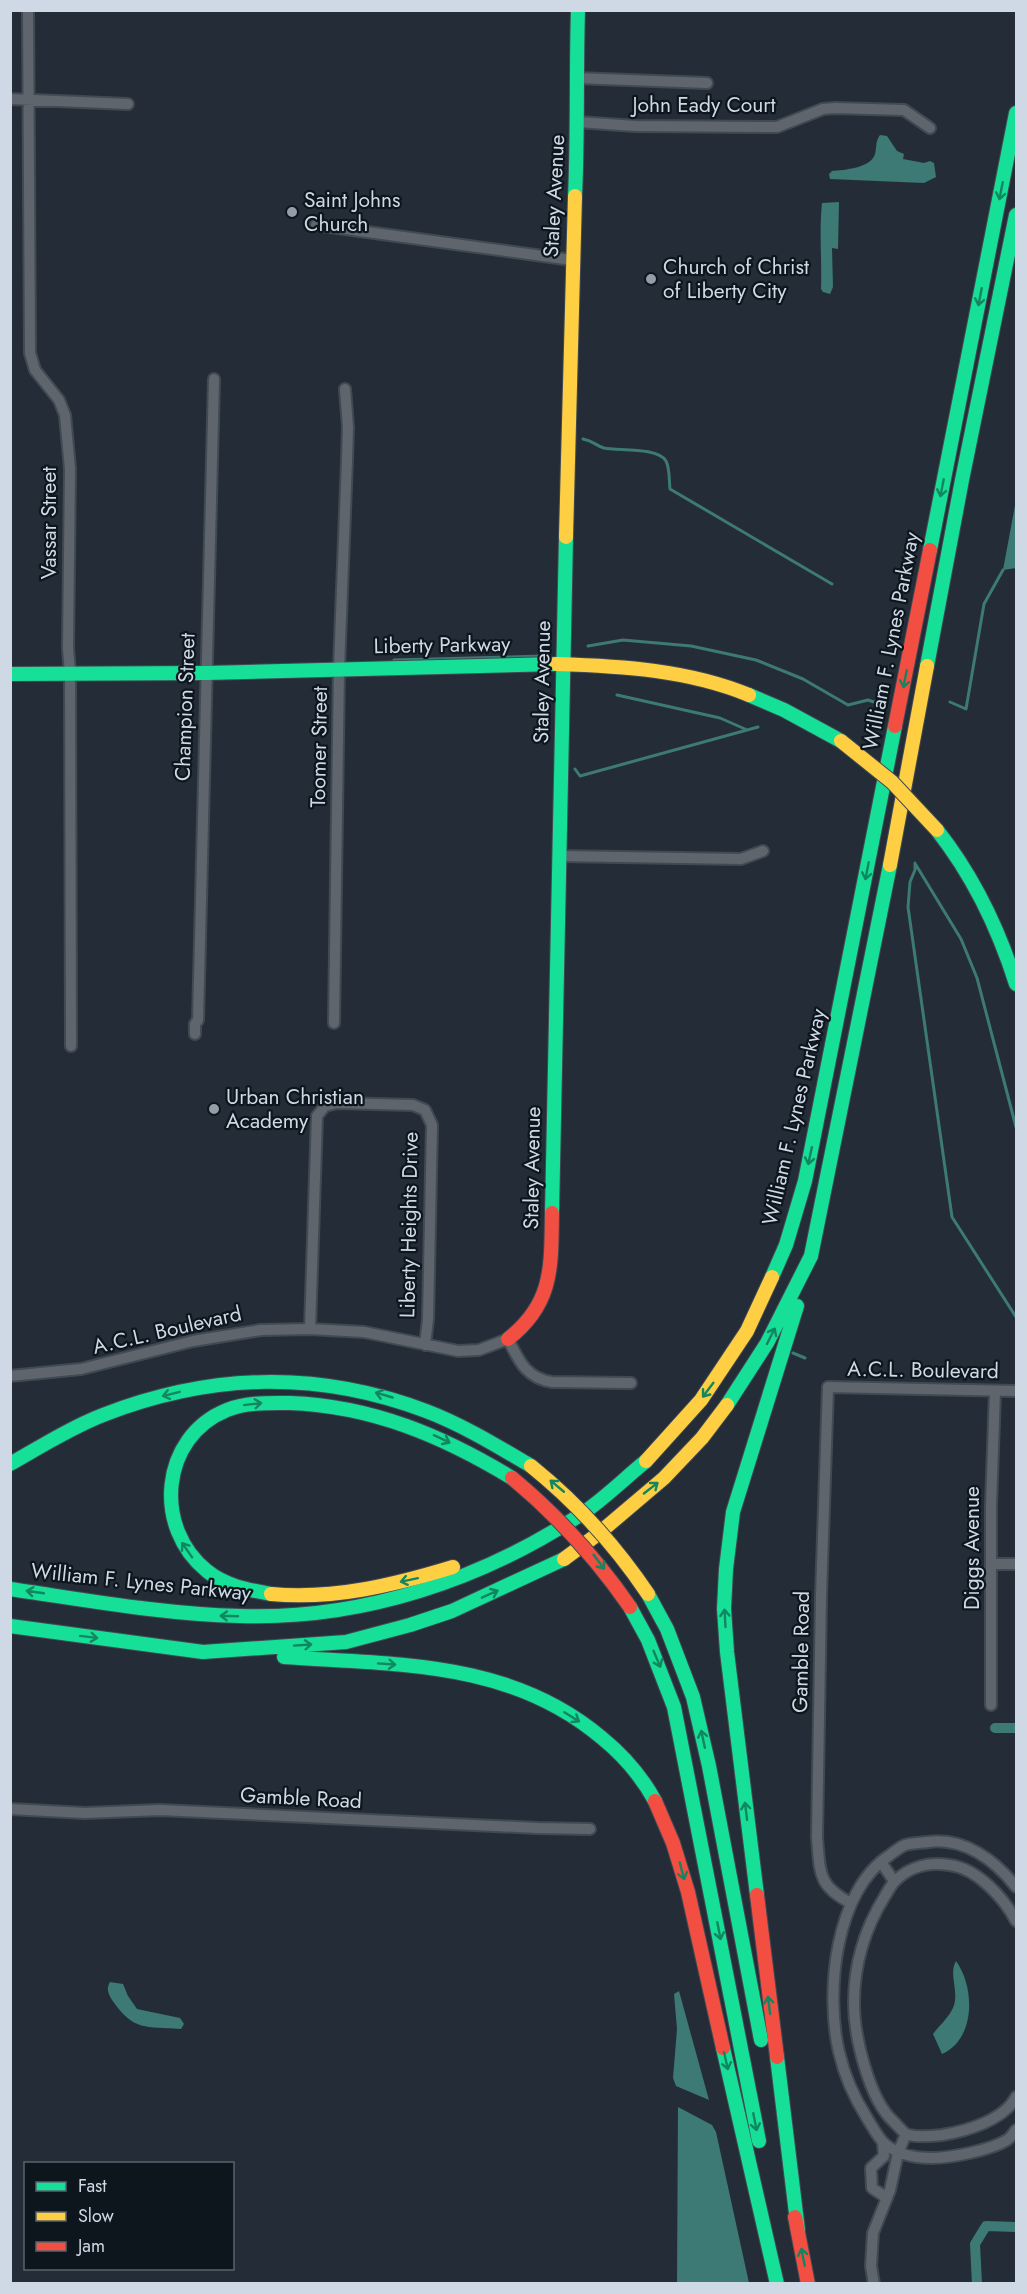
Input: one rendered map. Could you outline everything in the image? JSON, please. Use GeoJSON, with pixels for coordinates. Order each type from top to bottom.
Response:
{"type":"FeatureCollection","features":[{"type":"Feature","properties":{"kind":"main road","name":"Staley Avenue"},"geometry":{"type":"LineString","coordinates":[[508,1339],[537,1311],[545,1295],[550,1274],[572,260],[578,122],[576,78],[578,10]]}},
{"type":"Feature","properties":{"kind":"main road","name":"William F. Lynes Parkway"},"geometry":{"type":"LineString","coordinates":[[10,1589],[214,1615],[276,1616],[338,1611],[398,1599],[452,1582],[535,1545],[575,1519],[609,1494],[674,1432],[711,1387],[754,1318],[784,1252],[805,1182],[1017,113]]}},
{"type":"Feature","properties":{"kind":"main road","name":"William F. Lynes Parkway"},"geometry":{"type":"LineString","coordinates":[[10,1626],[203,1652],[346,1642],[410,1625],[452,1611],[560,1562],[598,1534],[664,1478],[702,1438],[737,1393],[767,1343],[811,1256],[888,878],[962,480],[1017,215]]}},
{"type":"Feature","properties":{"kind":"main road","name":"Liberty Parkway"},"geometry":{"type":"LineString","coordinates":[[10,674],[206,673],[563,664],[656,671],[720,685],[776,706],[841,741],[892,782],[937,830],[956,854],[981,893],[999,932],[1017,984]]}},
{"type":"Feature","properties":{"kind":"main road"},"geometry":{"type":"LineString","coordinates":[[697,1382],[726,1340],[761,1272],[772,1241],[842,996]]}},
{"type":"Feature","properties":{"kind":"main road"},"geometry":{"type":"LineString","coordinates":[[798,2230],[727,1652],[724,1610],[733,1512],[781,1361],[811,1256]]}},
{"type":"Feature","properties":{"kind":"main road"},"geometry":{"type":"LineString","coordinates":[[10,1464],[81,1425],[128,1406],[192,1388],[264,1380],[300,1381],[336,1385],[404,1401],[470,1429],[531,1466],[585,1513],[609,1539],[648,1594],[667,1629],[682,1663],[702,1732],[808,2283]]}},
{"type":"Feature","properties":{"kind":"main road"},"geometry":{"type":"LineString","coordinates":[[682,1400],[668,1418],[621,1465],[566,1508],[520,1537],[473,1560],[408,1580],[314,1595],[265,1593],[230,1585],[201,1568],[189,1554],[180,1540],[170,1508],[171,1475],[177,1459],[200,1427],[219,1414],[248,1404],[298,1403],[333,1406],[367,1412],[429,1433],[470,1453],[512,1479],[568,1526],[591,1552],[630,1607],[663,1673],[674,1707],[786,2283]]}},
{"type":"Feature","properties":{"kind":"main road"},"geometry":{"type":"LineString","coordinates":[[203,1652],[439,1668],[498,1682],[541,1699],[573,1717],[601,1736],[633,1769],[653,1798],[674,1842],[691,1903],[777,2283]]}},
{"type":"Feature","properties":{"kind":"street","name":"Vassar Street"},"geometry":{"type":"LineString","coordinates":[[28,10],[30,353],[35,370],[59,400],[65,415],[70,469],[68,648],[70,673],[70,1046]]}},
{"type":"Feature","properties":{"kind":"street"},"geometry":{"type":"LineString","coordinates":[[576,78],[707,83]]}},
{"type":"Feature","properties":{"kind":"street"},"geometry":{"type":"LineString","coordinates":[[10,99],[29,98],[128,104]]}},
{"type":"Feature","properties":{"kind":"street","name":"John Eady Court"},"geometry":{"type":"LineString","coordinates":[[578,122],[635,126],[777,127],[823,109],[835,108],[904,110],[930,128]]}},
{"type":"Feature","properties":{"kind":"street"},"geometry":{"type":"LineString","coordinates":[[316,225],[572,260]]}},
{"type":"Feature","properties":{"kind":"street","name":"Champion Street"},"geometry":{"type":"LineString","coordinates":[[195,1034],[195,1024],[198,1020],[214,380]]}},
{"type":"Feature","properties":{"kind":"street","name":"Toomer Street"},"geometry":{"type":"LineString","coordinates":[[334,1023],[339,668],[348,427],[345,389]]}},
{"type":"Feature","properties":{"kind":"street"},"geometry":{"type":"LineString","coordinates":[[560,856],[741,859],[763,851]]}},
{"type":"Feature","properties":{"kind":"street","name":"Liberty Heights Drive"},"geometry":{"type":"LineString","coordinates":[[310,1329],[317,1116],[325,1106],[331,1104],[413,1105],[425,1110],[432,1125],[428,1319],[425,1345]]}},
{"type":"Feature","properties":{"kind":"street","name":"A.C.L. Boulevard"},"geometry":{"type":"LineString","coordinates":[[10,1376],[81,1370],[193,1341],[269,1329],[364,1332],[449,1350],[468,1351],[490,1347],[508,1339]]}},
{"type":"Feature","properties":{"kind":"street"},"geometry":{"type":"LineString","coordinates":[[508,1339],[523,1368],[540,1380],[631,1383]]}},
{"type":"Feature","properties":{"kind":"street","name":"A.C.L. Boulevard"},"geometry":{"type":"LineString","coordinates":[[828,1387],[1017,1391]]}},
{"type":"Feature","properties":{"kind":"street","name":"Gamble Road"},"geometry":{"type":"LineString","coordinates":[[828,1387],[821,1596],[817,1837],[820,1873],[833,1894],[851,1903]]}},
{"type":"Feature","properties":{"kind":"street","name":"Diggs Avenue"},"geometry":{"type":"LineString","coordinates":[[991,1705],[991,1496],[995,1391]]}},
{"type":"Feature","properties":{"kind":"street"},"geometry":{"type":"LineString","coordinates":[[992,1564],[1017,1564]]}},
{"type":"Feature","properties":{"kind":"street","name":"Gamble Road"},"geometry":{"type":"LineString","coordinates":[[10,1809],[85,1813],[160,1810],[591,1829]]}},
{"type":"Feature","properties":{"kind":"street"},"geometry":{"type":"LineString","coordinates":[[1017,1887],[984,1856],[960,1844],[935,1841],[905,1845],[881,1862],[865,1876],[851,1903],[843,1929],[837,1961],[834,2018],[839,2053],[858,2104],[883,2143],[898,2153],[922,2158],[949,2158],[1006,2140],[1017,2130]]}},
{"type":"Feature","properties":{"kind":"street"},"geometry":{"type":"LineString","coordinates":[[881,1862],[894,1881]]}},
{"type":"Feature","properties":{"kind":"street"},"geometry":{"type":"LineString","coordinates":[[1017,1921],[999,1897],[972,1872],[956,1866],[933,1863],[918,1867],[894,1881],[865,1934],[856,1977],[854,2005],[871,2088],[886,2115],[906,2134],[927,2137],[963,2132],[990,2121],[1013,2103],[1017,2097]]}},
{"type":"Feature","properties":{"kind":"street"},"geometry":{"type":"LineString","coordinates":[[834,2018],[855,2016]]}},
{"type":"Feature","properties":{"kind":"street"},"geometry":{"type":"LineString","coordinates":[[874,2283],[871,2266],[873,2233],[906,2134]]}},
{"type":"Feature","properties":{"kind":"street"},"geometry":{"type":"LineString","coordinates":[[883,2143],[884,2156],[871,2168],[871,2178],[872,2188],[886,2198]]}},
{"type":"Feature","properties":{"kind":"shaded area"},"geometry":{"type":"Polygon","coordinates":[[[880,135],[887,136],[897,151],[904,154],[903,159],[934,163],[936,177],[924,183],[830,179],[829,174],[832,171],[863,165],[872,159],[880,135]]]}},
{"type":"Feature","properties":{"kind":"shaded area"},"geometry":{"type":"Polygon","coordinates":[[[839,202],[838,249],[832,248],[833,287],[830,294],[821,289],[822,203],[839,202]]]}},
{"type":"Feature","properties":{"kind":"shaded area"},"geometry":{"type":"Polygon","coordinates":[[[1016,500],[1016,568],[1003,570],[1016,500]]]}},
{"type":"Feature","properties":{"kind":"shaded area"},"geometry":{"type":"Polygon","coordinates":[[[956,1961],[967,1984],[969,2012],[961,2037],[953,2047],[942,2054],[933,2034],[955,2002],[953,1972],[956,1961]]]}},
{"type":"Feature","properties":{"kind":"shaded area"},"geometry":{"type":"Polygon","coordinates":[[[110,1982],[123,1984],[137,2009],[180,2018],[184,2024],[181,2029],[149,2027],[127,2018],[112,2000],[108,1991],[110,1982]]]}},
{"type":"Feature","properties":{"kind":"shaded area"},"geometry":{"type":"Polygon","coordinates":[[[679,1991],[709,2100],[676,2086],[673,2078],[677,2029],[674,1994],[679,1991]]]}},
{"type":"Feature","properties":{"kind":"shaded area"},"geometry":{"type":"Polygon","coordinates":[[[678,2107],[712,2125],[716,2132],[749,2283],[677,2283],[678,2107]]]}},
{"type":"Feature","properties":{"kind":"waterway"},"geometry":{"type":"LineString","coordinates":[[583,439],[604,448],[655,453],[662,457],[668,468],[670,489],[832,584]]}},
{"type":"Feature","properties":{"kind":"waterway"},"geometry":{"type":"LineString","coordinates":[[950,702],[966,709],[984,604],[1003,570]]}},
{"type":"Feature","properties":{"kind":"waterway"},"geometry":{"type":"LineString","coordinates":[[588,646],[623,640],[691,646],[756,660],[803,679],[848,705],[868,700],[874,702],[883,698],[887,693]]}},
{"type":"Feature","properties":{"kind":"waterway"},"geometry":{"type":"LineString","coordinates":[[394,660],[544,656]]}},
{"type":"Feature","properties":{"kind":"waterway"},"geometry":{"type":"LineString","coordinates":[[617,695],[720,718],[745,729]]}},
{"type":"Feature","properties":{"kind":"waterway"},"geometry":{"type":"LineString","coordinates":[[575,769],[580,776],[758,727]]}},
{"type":"Feature","properties":{"kind":"waterway"},"geometry":{"type":"LineString","coordinates":[[915,863],[910,882],[908,907],[952,1217],[1016,1317]]}},
{"type":"Feature","properties":{"kind":"waterway"},"geometry":{"type":"LineString","coordinates":[[916,865],[961,939],[977,978],[1016,1127]]}},
{"type":"Feature","properties":{"kind":"waterway"},"geometry":{"type":"LineString","coordinates":[[793,1353],[805,1358]]}},
{"type":"Feature","properties":{"kind":"waterway"},"geometry":{"type":"LineString","coordinates":[[995,1728],[1016,1728]]}},
{"type":"Feature","properties":{"kind":"waterway"},"geometry":{"type":"LineString","coordinates":[[977,2284],[975,2244],[986,2226],[1016,2227]]}},
{"type":"Feature","properties":{"kind":"traffic: fast"},"geometry":{"type":"LineString","coordinates":[[575,196],[578,10]]}},
{"type":"Feature","properties":{"kind":"traffic: fast"},"geometry":{"type":"LineString","coordinates":[[930,550],[1016,113]]}},
{"type":"Feature","properties":{"kind":"traffic: fast"},"geometry":{"type":"LineString","coordinates":[[927,666],[1016,215]]}},
{"type":"Feature","properties":{"kind":"traffic: fast"},"geometry":{"type":"LineString","coordinates":[[552,1213],[566,537]]}},
{"type":"Feature","properties":{"kind":"traffic: fast"},"geometry":{"type":"LineString","coordinates":[[10,674],[206,673],[556,664]]}},
{"type":"Feature","properties":{"kind":"traffic: fast"},"geometry":{"type":"LineString","coordinates":[[749,695],[784,710],[841,741]]}},
{"type":"Feature","properties":{"kind":"traffic: fast"},"geometry":{"type":"LineString","coordinates":[[772,1277],[786,1245],[805,1181],[895,726]]}},
{"type":"Feature","properties":{"kind":"traffic: fast"},"geometry":{"type":"LineString","coordinates":[[937,830],[974,884],[984,903],[1016,984]]}},
{"type":"Feature","properties":{"kind":"traffic: fast"},"geometry":{"type":"LineString","coordinates":[[727,1405],[767,1343],[811,1256],[890,865]]}},
{"type":"Feature","properties":{"kind":"traffic: fast"},"geometry":{"type":"LineString","coordinates":[[757,1895],[727,1652],[724,1609],[726,1569],[733,1512],[797,1306]]}},
{"type":"Feature","properties":{"kind":"traffic: fast"},"geometry":{"type":"LineString","coordinates":[[10,1464],[79,1426],[143,1401],[224,1384],[264,1382],[304,1383],[345,1388],[385,1398],[426,1411],[453,1423],[531,1466]]}},
{"type":"Feature","properties":{"kind":"traffic: fast"},"geometry":{"type":"LineString","coordinates":[[271,1594],[229,1584],[207,1571],[190,1553],[178,1532],[172,1508],[172,1484],[177,1461],[188,1440],[205,1423],[227,1410],[250,1404],[266,1403],[320,1405],[350,1410],[406,1426],[433,1437],[512,1478]]}},
{"type":"Feature","properties":{"kind":"traffic: fast"},"geometry":{"type":"LineString","coordinates":[[10,1589],[96,1602],[211,1615],[286,1615],[331,1611],[376,1603],[462,1576],[544,1537],[583,1513],[646,1461]]}},
{"type":"Feature","properties":{"kind":"traffic: fast"},"geometry":{"type":"LineString","coordinates":[[10,1626],[203,1652],[346,1642],[452,1611],[564,1559]]}},
{"type":"Feature","properties":{"kind":"traffic: fast"},"geometry":{"type":"LineString","coordinates":[[648,1594],[667,1629],[693,1697],[709,1766],[761,2040]]}},
{"type":"Feature","properties":{"kind":"traffic: fast"},"geometry":{"type":"LineString","coordinates":[[630,1607],[648,1640],[674,1707],[759,2141]]}},
{"type":"Feature","properties":{"kind":"traffic: fast"},"geometry":{"type":"LineString","coordinates":[[284,1657],[368,1662],[451,1671],[491,1680],[529,1694],[567,1712],[602,1738],[638,1775],[655,1801]]}},
{"type":"Feature","properties":{"kind":"traffic: fast"},"geometry":{"type":"LineString","coordinates":[[723,2048],[777,2284]]}},
{"type":"Feature","properties":{"kind":"traffic: fast"},"geometry":{"type":"LineString","coordinates":[[777,2057],[798,2230]]}},
{"type":"Feature","properties":{"kind":"traffic: slow"},"geometry":{"type":"LineString","coordinates":[[566,537],[575,196]]}},
{"type":"Feature","properties":{"kind":"traffic: slow"},"geometry":{"type":"LineString","coordinates":[[556,664],[630,668],[679,675],[749,695]]}},
{"type":"Feature","properties":{"kind":"traffic: slow"},"geometry":{"type":"LineString","coordinates":[[890,865],[927,666]]}},
{"type":"Feature","properties":{"kind":"traffic: slow"},"geometry":{"type":"LineString","coordinates":[[841,741],[892,782],[937,830]]}},
{"type":"Feature","properties":{"kind":"traffic: slow"},"geometry":{"type":"LineString","coordinates":[[646,1461],[701,1400],[747,1331],[772,1277]]}},
{"type":"Feature","properties":{"kind":"traffic: slow"},"geometry":{"type":"LineString","coordinates":[[564,1559],[598,1534],[664,1478],[702,1438],[727,1405]]}},
{"type":"Feature","properties":{"kind":"traffic: slow"},"geometry":{"type":"LineString","coordinates":[[531,1466],[594,1526],[648,1594]]}},
{"type":"Feature","properties":{"kind":"traffic: slow"},"geometry":{"type":"LineString","coordinates":[[271,1594],[317,1595],[363,1590],[453,1567]]}},
{"type":"Feature","properties":{"kind":"traffic: jam"},"geometry":{"type":"LineString","coordinates":[[895,726],[930,550]]}},
{"type":"Feature","properties":{"kind":"traffic: jam"},"geometry":{"type":"LineString","coordinates":[[508,1339],[534,1312],[542,1297],[550,1267],[552,1213]]}},
{"type":"Feature","properties":{"kind":"traffic: jam"},"geometry":{"type":"LineString","coordinates":[[512,1478],[576,1538],[630,1607]]}},
{"type":"Feature","properties":{"kind":"traffic: jam"},"geometry":{"type":"LineString","coordinates":[[655,1801],[673,1843],[688,1892],[723,2048]]}},
{"type":"Feature","properties":{"kind":"traffic: jam"},"geometry":{"type":"LineString","coordinates":[[757,1895],[777,2057]]}},
{"type":"Feature","properties":{"kind":"traffic: jam"},"geometry":{"type":"LineString","coordinates":[[795,2217],[808,2284]]}},
{"type":"Feature","properties":{"kind":"place","name":"Saint Johns Church"},"geometry":{"type":"Point","coordinates":[292,212]}},
{"type":"Feature","properties":{"kind":"place","name":"Church of Christ of Liberty City"},"geometry":{"type":"Point","coordinates":[651,279]}},
{"type":"Feature","properties":{"kind":"place","name":"Urban Christian Academy"},"geometry":{"type":"Point","coordinates":[214,1109]}}]}
